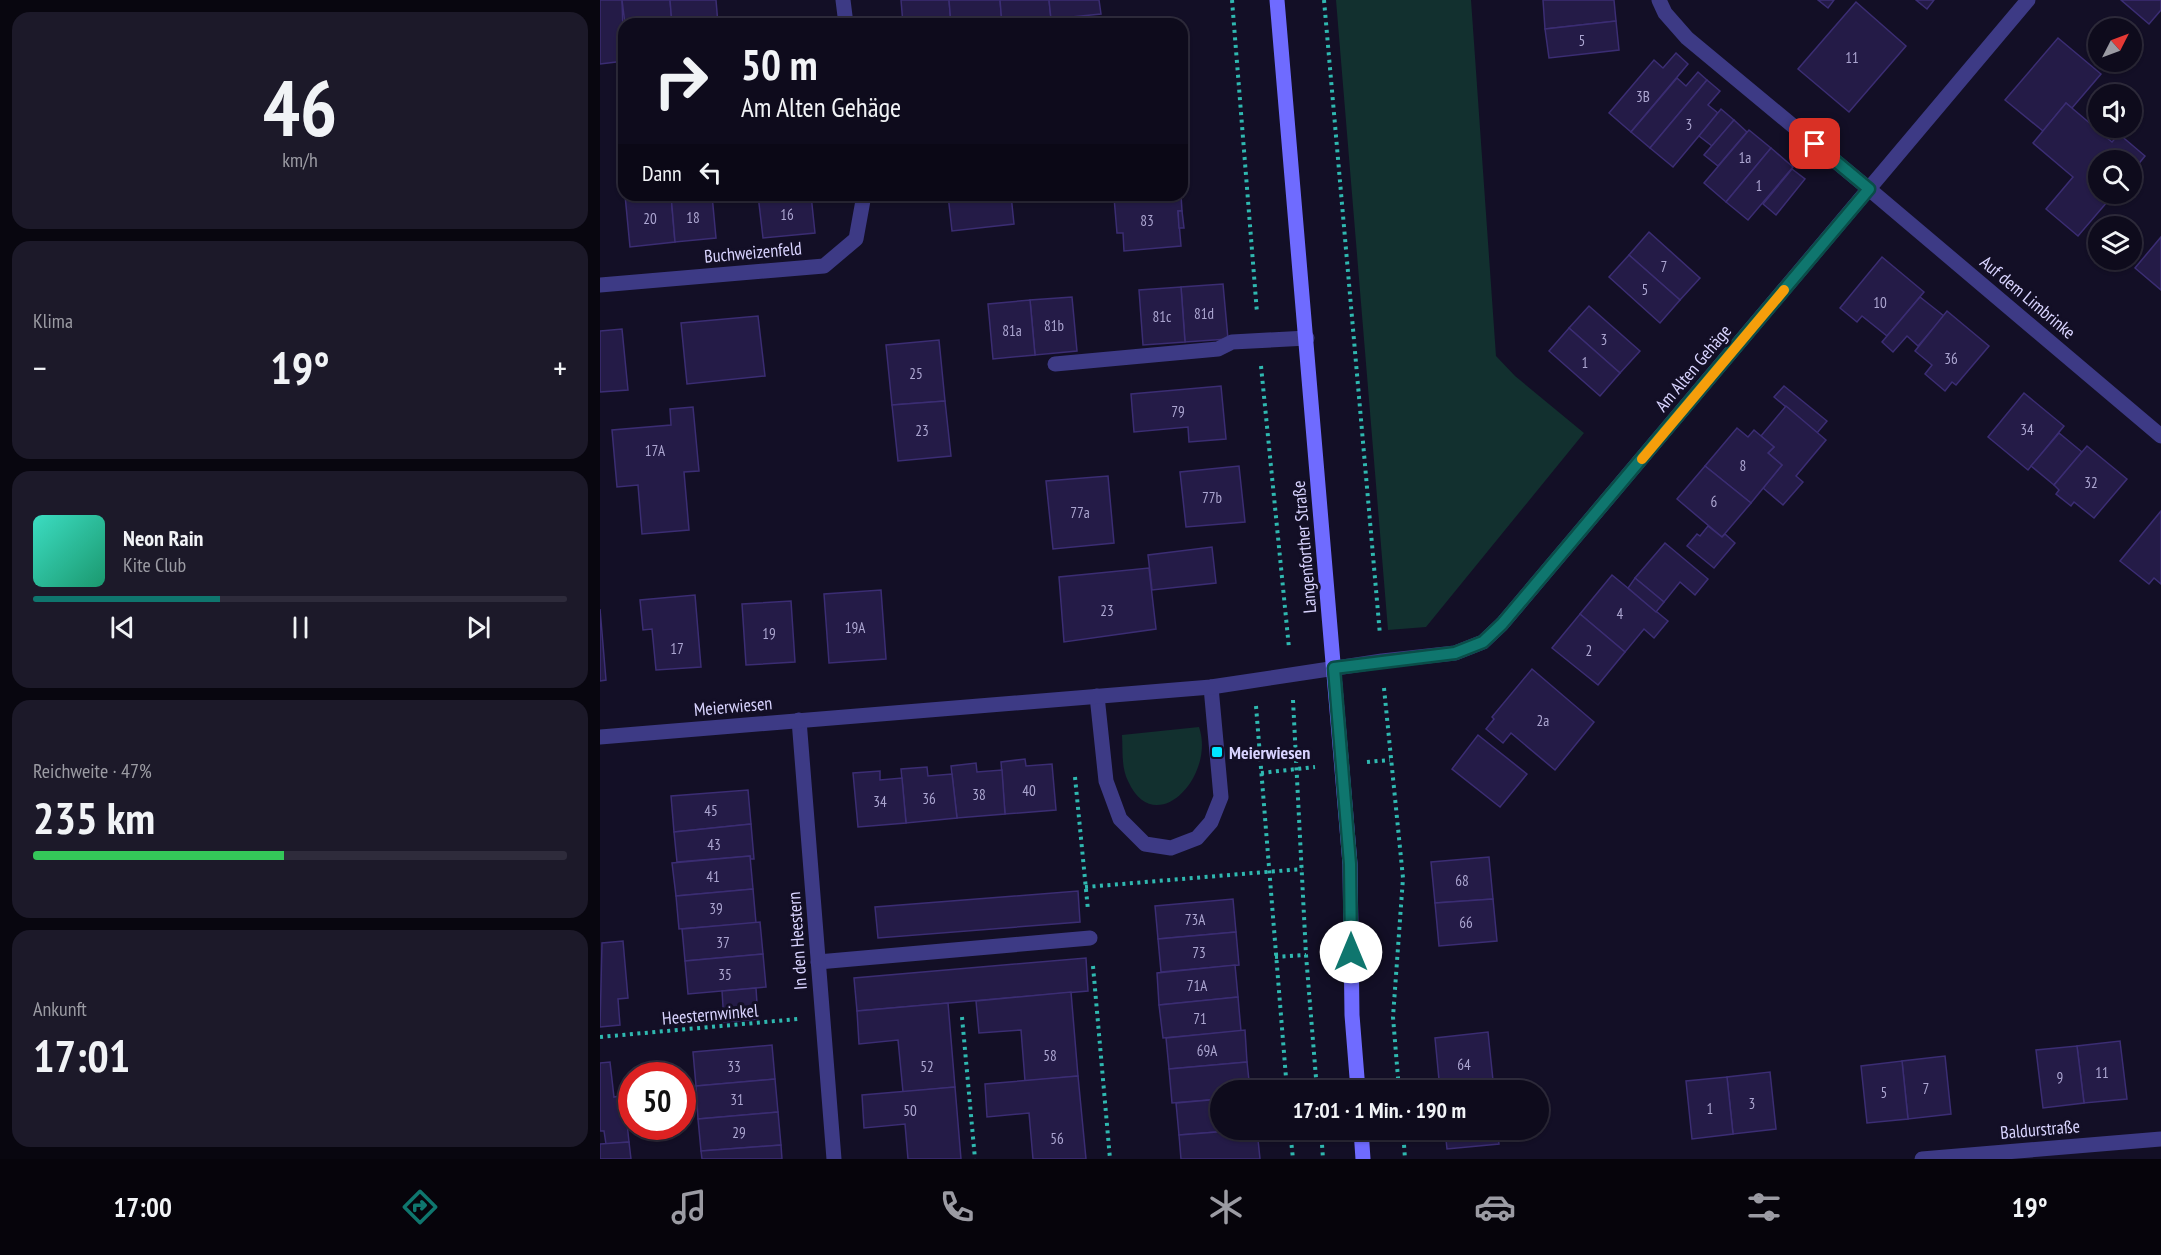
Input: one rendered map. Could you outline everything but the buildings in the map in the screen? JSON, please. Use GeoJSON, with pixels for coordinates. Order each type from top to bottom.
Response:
{"type":"FeatureCollection","features":[{"type":"Feature","properties":{"kind":"main road","name":"Langenforther Straße"},"geometry":{"type":"LineString","coordinates":[[1277,0],[1350,864],[1352,1015],[1357,1080]]}},
{"type":"Feature","properties":{"kind":"main road"},"geometry":{"type":"LineString","coordinates":[[1362,1140],[1363,1159]]}},
{"type":"Feature","properties":{"kind":"street"},"geometry":{"type":"LineString","coordinates":[[843,0],[845,18]]}},
{"type":"Feature","properties":{"kind":"street","name":"Auf dem Limbrinke"},"geometry":{"type":"LineString","coordinates":[[1659,0],[1665,13],[1687,38],[2161,436]]}},
{"type":"Feature","properties":{"kind":"street","name":"Am Alten Gehäge"},"geometry":{"type":"LineString","coordinates":[[1334,668],[1455,653],[1483,642],[1502,624],[2028,0]]}},
{"type":"Feature","properties":{"kind":"street","name":"Buchweizenfeld"},"geometry":{"type":"LineString","coordinates":[[600,285],[824,266],[856,239],[863,201]]}},
{"type":"Feature","properties":{"kind":"street"},"geometry":{"type":"LineString","coordinates":[[1055,364],[1218,349],[1232,342],[1307,339]]}},
{"type":"Feature","properties":{"kind":"street","name":"Meierwiesen"},"geometry":{"type":"LineString","coordinates":[[600,737],[1211,687],[1334,668]]}},
{"type":"Feature","properties":{"kind":"street"},"geometry":{"type":"LineString","coordinates":[[1097,696],[1106,781],[1120,819],[1145,844],[1171,848],[1197,838],[1211,822],[1221,797],[1211,687]]}},
{"type":"Feature","properties":{"kind":"street","name":"In den Heestern"},"geometry":{"type":"LineString","coordinates":[[799,720],[834,1159]]}},
{"type":"Feature","properties":{"kind":"street"},"geometry":{"type":"LineString","coordinates":[[818,962],[1090,938]]}},
{"type":"Feature","properties":{"kind":"street","name":"Baldurstraße"},"geometry":{"type":"LineString","coordinates":[[1922,1159],[2161,1139]]}},
{"type":"Feature","properties":{"kind":"path"},"geometry":{"type":"LineString","coordinates":[[1324,0],[1403,878],[1393,1017],[1398,1080]]}},
{"type":"Feature","properties":{"kind":"path"},"geometry":{"type":"LineString","coordinates":[[1292,675],[1306,955],[1316,1080]]}},
{"type":"Feature","properties":{"kind":"path"},"geometry":{"type":"LineString","coordinates":[[1255,681],[1268,871],[1286,1080]]}},
{"type":"Feature","properties":{"kind":"path"},"geometry":{"type":"LineString","coordinates":[[1261,773],[1297,769]]}},
{"type":"Feature","properties":{"kind":"path"},"geometry":{"type":"LineString","coordinates":[[1085,887],[1302,869]]}},
{"type":"Feature","properties":{"kind":"path"},"geometry":{"type":"LineString","coordinates":[[1275,957],[1306,955]]}},
{"type":"Feature","properties":{"kind":"path","name":"Heesternwinkel"},"geometry":{"type":"LineString","coordinates":[[600,1037],[822,1017]]}},
{"type":"Feature","properties":{"kind":"path"},"geometry":{"type":"LineString","coordinates":[[962,1017],[975,1159]]}},
{"type":"Feature","properties":{"kind":"path"},"geometry":{"type":"LineString","coordinates":[[1291,1140],[1293,1159]]}},
{"type":"Feature","properties":{"kind":"path"},"geometry":{"type":"LineString","coordinates":[[1322,1140],[1323,1159]]}},
{"type":"Feature","properties":{"kind":"path"},"geometry":{"type":"LineString","coordinates":[[1404,1140],[1405,1159]]}},
{"type":"Feature","properties":{"kind":"green space"},"geometry":{"type":"Polygon","coordinates":[[[1336,0],[1471,0],[1496,356],[1515,376],[1584,433],[1426,627],[1388,630],[1336,0]]]}},
{"type":"Feature","properties":{"kind":"green space"},"geometry":{"type":"Polygon","coordinates":[[[1199,727],[1202,746],[1199,765],[1191,781],[1180,795],[1167,803],[1153,805],[1140,798],[1126,776],[1123,764],[1122,735],[1199,727]]]}},
{"type":"Feature","properties":{"kind":"slow traffic"},"geometry":{"type":"LineString","coordinates":[[1642,459],[1784,290]]}},
{"type":"Feature","properties":{"kind":"place","name":"Meierwiesen"},"geometry":{"type":"Point","coordinates":[1217,752]}},
{"type":"Feature","properties":{"kind":"route"},"geometry":{"type":"LineString","coordinates":[[1351,952],[1350,864],[1334,668],[1455,653],[1483,642],[1502,624],[1869,189],[1815,144]]}}]}
